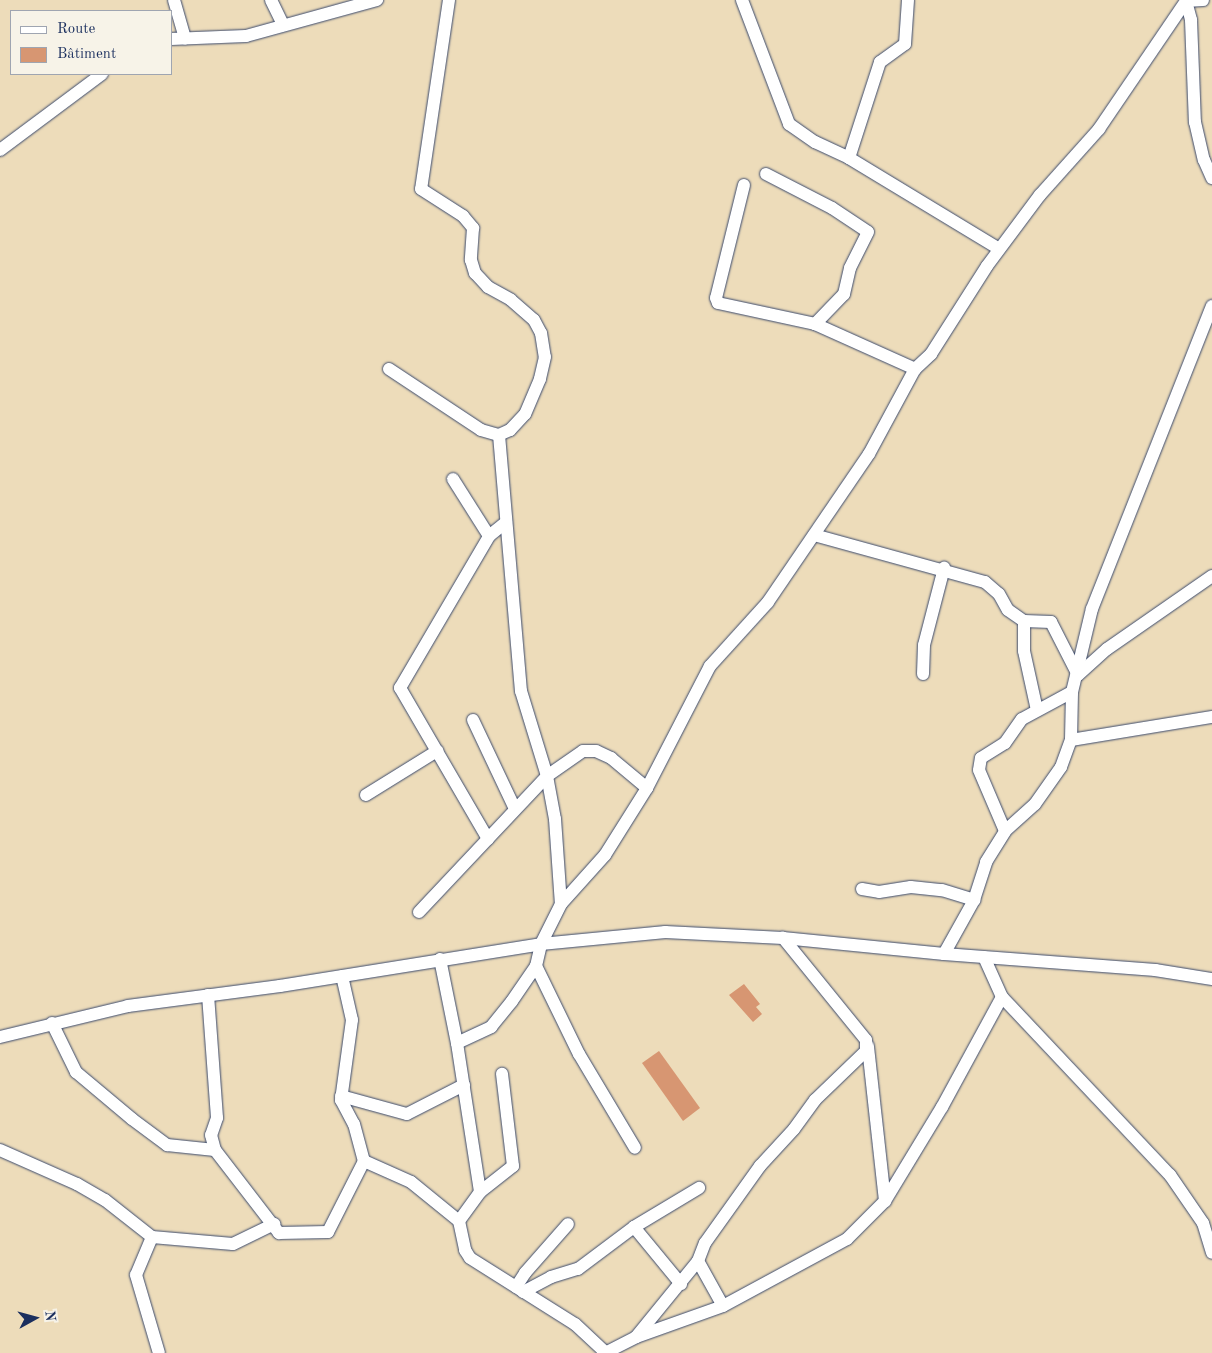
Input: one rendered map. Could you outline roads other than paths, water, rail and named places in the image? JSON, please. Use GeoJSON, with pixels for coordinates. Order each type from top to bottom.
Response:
{"type":"FeatureCollection","features":[{"type":"Feature","properties":{"kind":"street"},"geometry":{"type":"LineString","coordinates":[[174,0],[185,38]]}},
{"type":"Feature","properties":{"kind":"street"},"geometry":{"type":"LineString","coordinates":[[271,0],[283,25]]}},
{"type":"Feature","properties":{"kind":"street"},"geometry":{"type":"LineString","coordinates":[[172,39],[242,36],[377,0]]}},
{"type":"Feature","properties":{"kind":"street"},"geometry":{"type":"LineString","coordinates":[[389,369],[481,430],[499,435],[510,430],[525,414],[540,379],[545,357],[541,333],[534,320],[511,300],[488,287],[476,273],[471,260],[473,228],[463,216],[421,189],[449,0]]}},
{"type":"Feature","properties":{"kind":"street"},"geometry":{"type":"LineString","coordinates":[[742,0],[789,124],[815,142],[849,158],[999,248]]}},
{"type":"Feature","properties":{"kind":"street"},"geometry":{"type":"LineString","coordinates":[[849,158],[880,62],[905,44],[908,0]]}},
{"type":"Feature","properties":{"kind":"street"},"geometry":{"type":"LineString","coordinates":[[1185,0],[1203,0]]}},
{"type":"Feature","properties":{"kind":"street"},"geometry":{"type":"LineString","coordinates":[[1185,0],[1191,20],[1195,122],[1208,159],[1212,178]]}},
{"type":"Feature","properties":{"kind":"street"},"geometry":{"type":"LineString","coordinates":[[457,1043],[490,1027],[536,966],[541,944],[561,904],[604,855],[647,788],[710,666],[768,602],[869,454],[915,369],[931,354],[999,248],[1070,159],[1099,129],[1185,0]]}},
{"type":"Feature","properties":{"kind":"street"},"geometry":{"type":"LineString","coordinates":[[0,150],[101,75]]}},
{"type":"Feature","properties":{"kind":"street"},"geometry":{"type":"LineString","coordinates":[[766,174],[832,208],[868,232],[850,268],[844,294],[815,324]]}},
{"type":"Feature","properties":{"kind":"street"},"geometry":{"type":"LineString","coordinates":[[744,185],[716,298],[718,303],[815,324],[915,369]]}},
{"type":"Feature","properties":{"kind":"street"},"geometry":{"type":"LineString","coordinates":[[944,954],[974,900],[986,862],[1005,831],[1035,804],[1061,767],[1071,740],[1072,692],[1078,675],[1092,609],[1212,308]]}},
{"type":"Feature","properties":{"kind":"street"},"geometry":{"type":"LineString","coordinates":[[499,435],[523,703],[547,776],[555,819],[561,904]]}},
{"type":"Feature","properties":{"kind":"street"},"geometry":{"type":"LineString","coordinates":[[453,479],[489,536]]}},
{"type":"Feature","properties":{"kind":"street"},"geometry":{"type":"LineString","coordinates":[[488,839],[401,692],[401,684],[489,536],[506,522]]}},
{"type":"Feature","properties":{"kind":"street"},"geometry":{"type":"LineString","coordinates":[[814,535],[944,568],[985,582],[999,594],[1008,610],[1024,621],[1051,622],[1078,675]]}},
{"type":"Feature","properties":{"kind":"street"},"geometry":{"type":"LineString","coordinates":[[923,674],[924,645],[944,568]]}},
{"type":"Feature","properties":{"kind":"street"},"geometry":{"type":"LineString","coordinates":[[1078,675],[1107,649],[1212,576]]}},
{"type":"Feature","properties":{"kind":"street"},"geometry":{"type":"LineString","coordinates":[[1024,621],[1024,651],[1037,710]]}},
{"type":"Feature","properties":{"kind":"street"},"geometry":{"type":"LineString","coordinates":[[1005,831],[978,765],[986,753],[1005,743],[1022,719],[1072,692]]}},
{"type":"Feature","properties":{"kind":"street"},"geometry":{"type":"LineString","coordinates":[[1071,740],[1212,717]]}},
{"type":"Feature","properties":{"kind":"street"},"geometry":{"type":"LineString","coordinates":[[473,720],[515,809]]}},
{"type":"Feature","properties":{"kind":"street"},"geometry":{"type":"LineString","coordinates":[[366,795],[437,751]]}},
{"type":"Feature","properties":{"kind":"street"},"geometry":{"type":"LineString","coordinates":[[419,912],[515,809],[533,794],[547,776],[583,751],[596,751],[611,758],[647,788]]}},
{"type":"Feature","properties":{"kind":"street"},"geometry":{"type":"LineString","coordinates":[[862,889],[878,892],[911,888],[942,890],[974,900]]}},
{"type":"Feature","properties":{"kind":"street"},"geometry":{"type":"LineString","coordinates":[[0,1037],[128,1006],[342,976],[541,944],[665,932],[783,938],[944,954],[1155,970],[1212,979]]}},
{"type":"Feature","properties":{"kind":"street"},"geometry":{"type":"LineString","coordinates":[[783,938],[866,1040],[885,1201]]}},
{"type":"Feature","properties":{"kind":"street"},"geometry":{"type":"LineString","coordinates":[[984,957],[1002,997],[1170,1175],[1202,1223],[1212,1253]]}},
{"type":"Feature","properties":{"kind":"street"},"geometry":{"type":"LineString","coordinates":[[440,959],[457,1043],[480,1192]]}},
{"type":"Feature","properties":{"kind":"street"},"geometry":{"type":"LineString","coordinates":[[536,966],[579,1054],[635,1148]]}},
{"type":"Feature","properties":{"kind":"street"},"geometry":{"type":"LineString","coordinates":[[208,994],[217,1118],[211,1135],[215,1150],[281,1234],[328,1232],[364,1161],[354,1124],[341,1096],[351,1034],[350,1006],[342,976]]}},
{"type":"Feature","properties":{"kind":"street"},"geometry":{"type":"LineString","coordinates":[[364,1161],[411,1182],[459,1221],[465,1250],[470,1258],[574,1324],[606,1353],[636,1337],[723,1306],[847,1239],[885,1201],[942,1107],[1002,997]]}},
{"type":"Feature","properties":{"kind":"street"},"geometry":{"type":"LineString","coordinates":[[52,1023],[76,1072],[132,1119],[167,1145],[215,1150]]}},
{"type":"Feature","properties":{"kind":"street"},"geometry":{"type":"LineString","coordinates":[[636,1337],[698,1261],[705,1243],[760,1166],[794,1129],[815,1100],[866,1052],[868,1046]]}},
{"type":"Feature","properties":{"kind":"street"},"geometry":{"type":"LineString","coordinates":[[459,1221],[480,1192],[510,1170],[514,1160],[502,1074]]}},
{"type":"Feature","properties":{"kind":"street"},"geometry":{"type":"LineString","coordinates":[[341,1096],[407,1114],[464,1085]]}},
{"type":"Feature","properties":{"kind":"street"},"geometry":{"type":"LineString","coordinates":[[0,1150],[77,1184],[105,1200],[152,1237],[233,1244],[274,1224]]}},
{"type":"Feature","properties":{"kind":"street"},"geometry":{"type":"LineString","coordinates":[[520,1290],[551,1277],[578,1269],[634,1227],[699,1188]]}},
{"type":"Feature","properties":{"kind":"street"},"geometry":{"type":"LineString","coordinates":[[520,1290],[525,1272],[568,1224]]}},
{"type":"Feature","properties":{"kind":"street"},"geometry":{"type":"LineString","coordinates":[[634,1227],[680,1284]]}},
{"type":"Feature","properties":{"kind":"street"},"geometry":{"type":"LineString","coordinates":[[152,1237],[136,1275],[160,1353]]}},
{"type":"Feature","properties":{"kind":"street"},"geometry":{"type":"LineString","coordinates":[[698,1261],[723,1306]]}}]}
